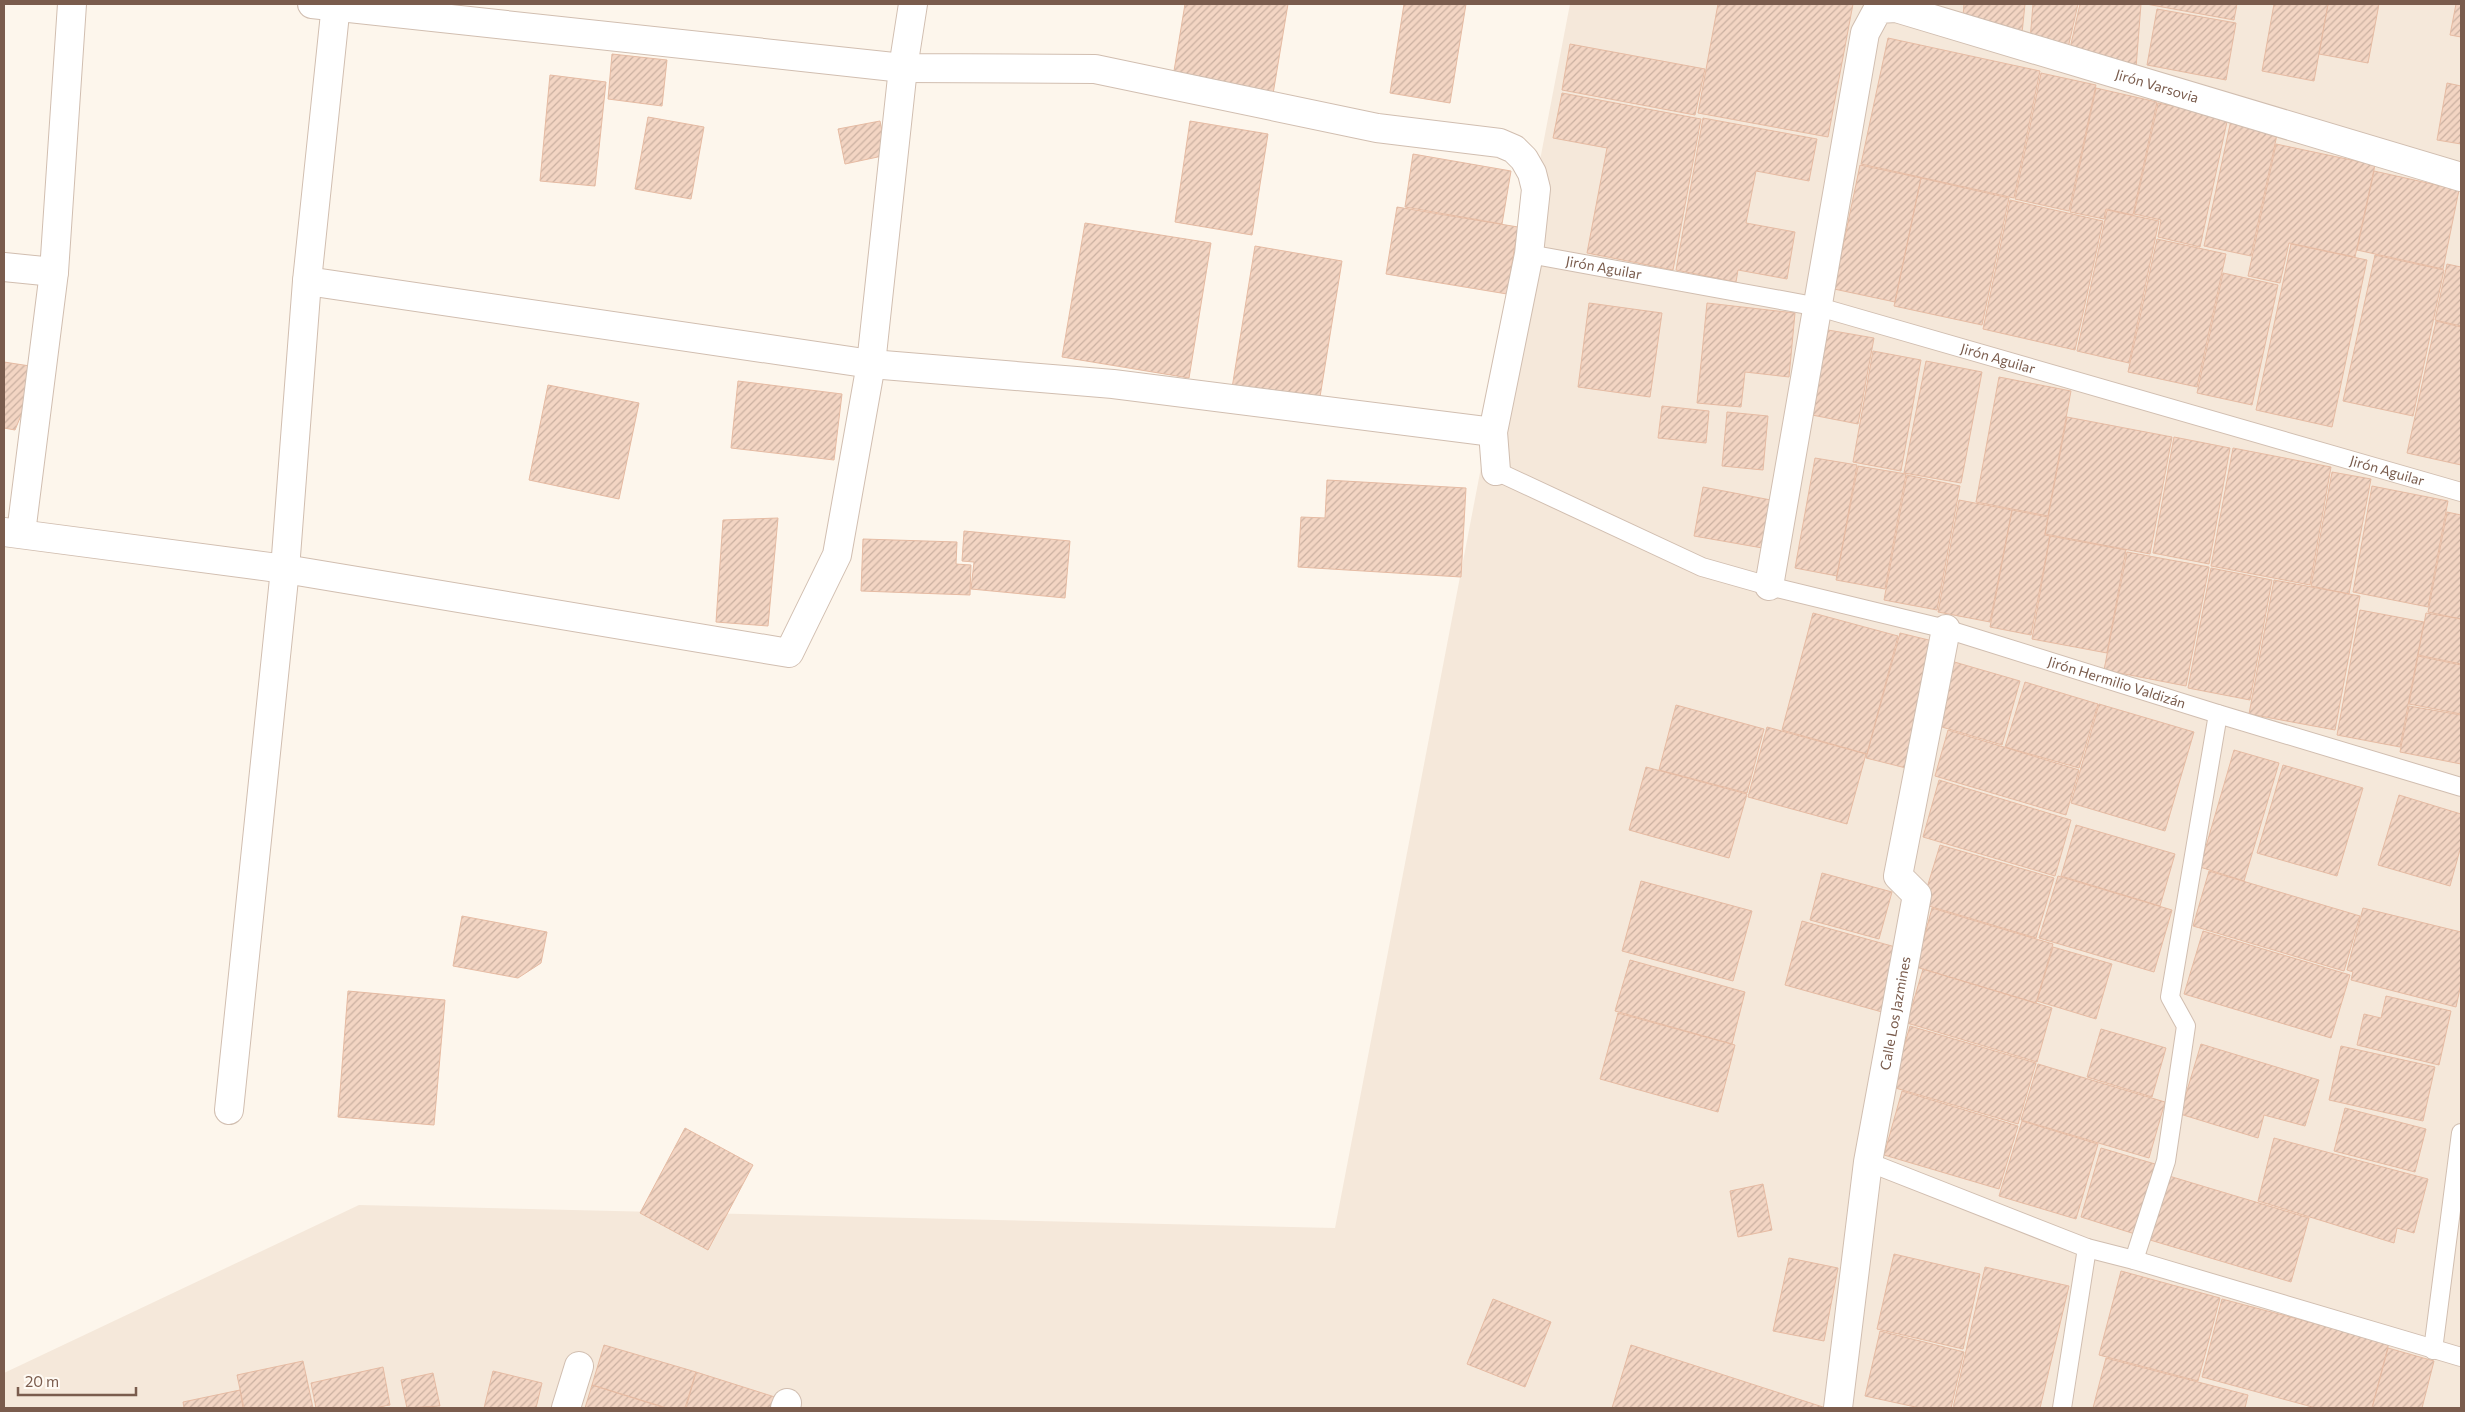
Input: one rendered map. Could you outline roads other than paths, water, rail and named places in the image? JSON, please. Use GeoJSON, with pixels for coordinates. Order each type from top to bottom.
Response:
{"type":"FeatureCollection","features":[{"type":"Feature","properties":{"kind":"street"},"geometry":{"type":"LineString","coordinates":[[72,4],[54,272],[12,533],[285,569],[789,653],[837,555],[871,364],[903,68],[913,4]]}},
{"type":"Feature","properties":{"kind":"street"},"geometry":{"type":"LineString","coordinates":[[229,1110],[285,569],[328,4],[903,68],[1096,69],[1377,128],[1500,143],[1514,149],[1524,159],[1532,173],[1536,189],[1529,254],[1493,432],[1496,471]]}},
{"type":"Feature","properties":{"kind":"street","name":"Jirón Varsovia"},"geometry":{"type":"LineString","coordinates":[[1819,307],[1865,34],[1878,9],[1896,8],[2461,177]]}},
{"type":"Feature","properties":{"kind":"street"},"geometry":{"type":"LineString","coordinates":[[4,268],[54,272]]}},
{"type":"Feature","properties":{"kind":"street"},"geometry":{"type":"LineString","coordinates":[[307,281],[871,364],[1113,384],[1493,432]]}},
{"type":"Feature","properties":{"kind":"street"},"geometry":{"type":"LineString","coordinates":[[1769,586],[1819,307]]}},
{"type":"Feature","properties":{"kind":"street","name":"Calle Los Jazmines"},"geometry":{"type":"LineString","coordinates":[[1838,1408],[1868,1162],[1917,895],[1898,876],[1946,628]]}},
{"type":"Feature","properties":{"kind":"street"},"geometry":{"type":"LineString","coordinates":[[566,1408],[579,1366]]}},
{"type":"Feature","properties":{"kind":"lane","name":"Jirón Aguilar"},"geometry":{"type":"LineString","coordinates":[[1529,254],[1819,307],[2461,492]]}},
{"type":"Feature","properties":{"kind":"lane","name":"Jirón Hermilio Valdizán"},"geometry":{"type":"LineString","coordinates":[[1496,471],[1702,567],[1769,586],[1946,628],[2218,714],[2461,787]]}},
{"type":"Feature","properties":{"kind":"lane"},"geometry":{"type":"LineString","coordinates":[[2134,1260],[2166,1161],[2186,1026],[2170,997],[2218,714]]}},
{"type":"Feature","properties":{"kind":"lane"},"geometry":{"type":"LineString","coordinates":[[2433,1350],[2461,1133]]}},
{"type":"Feature","properties":{"kind":"lane"},"geometry":{"type":"LineString","coordinates":[[1868,1162],[2087,1248],[2134,1260],[2461,1357]]}},
{"type":"Feature","properties":{"kind":"lane"},"geometry":{"type":"LineString","coordinates":[[2062,1408],[2087,1248]]}}]}
